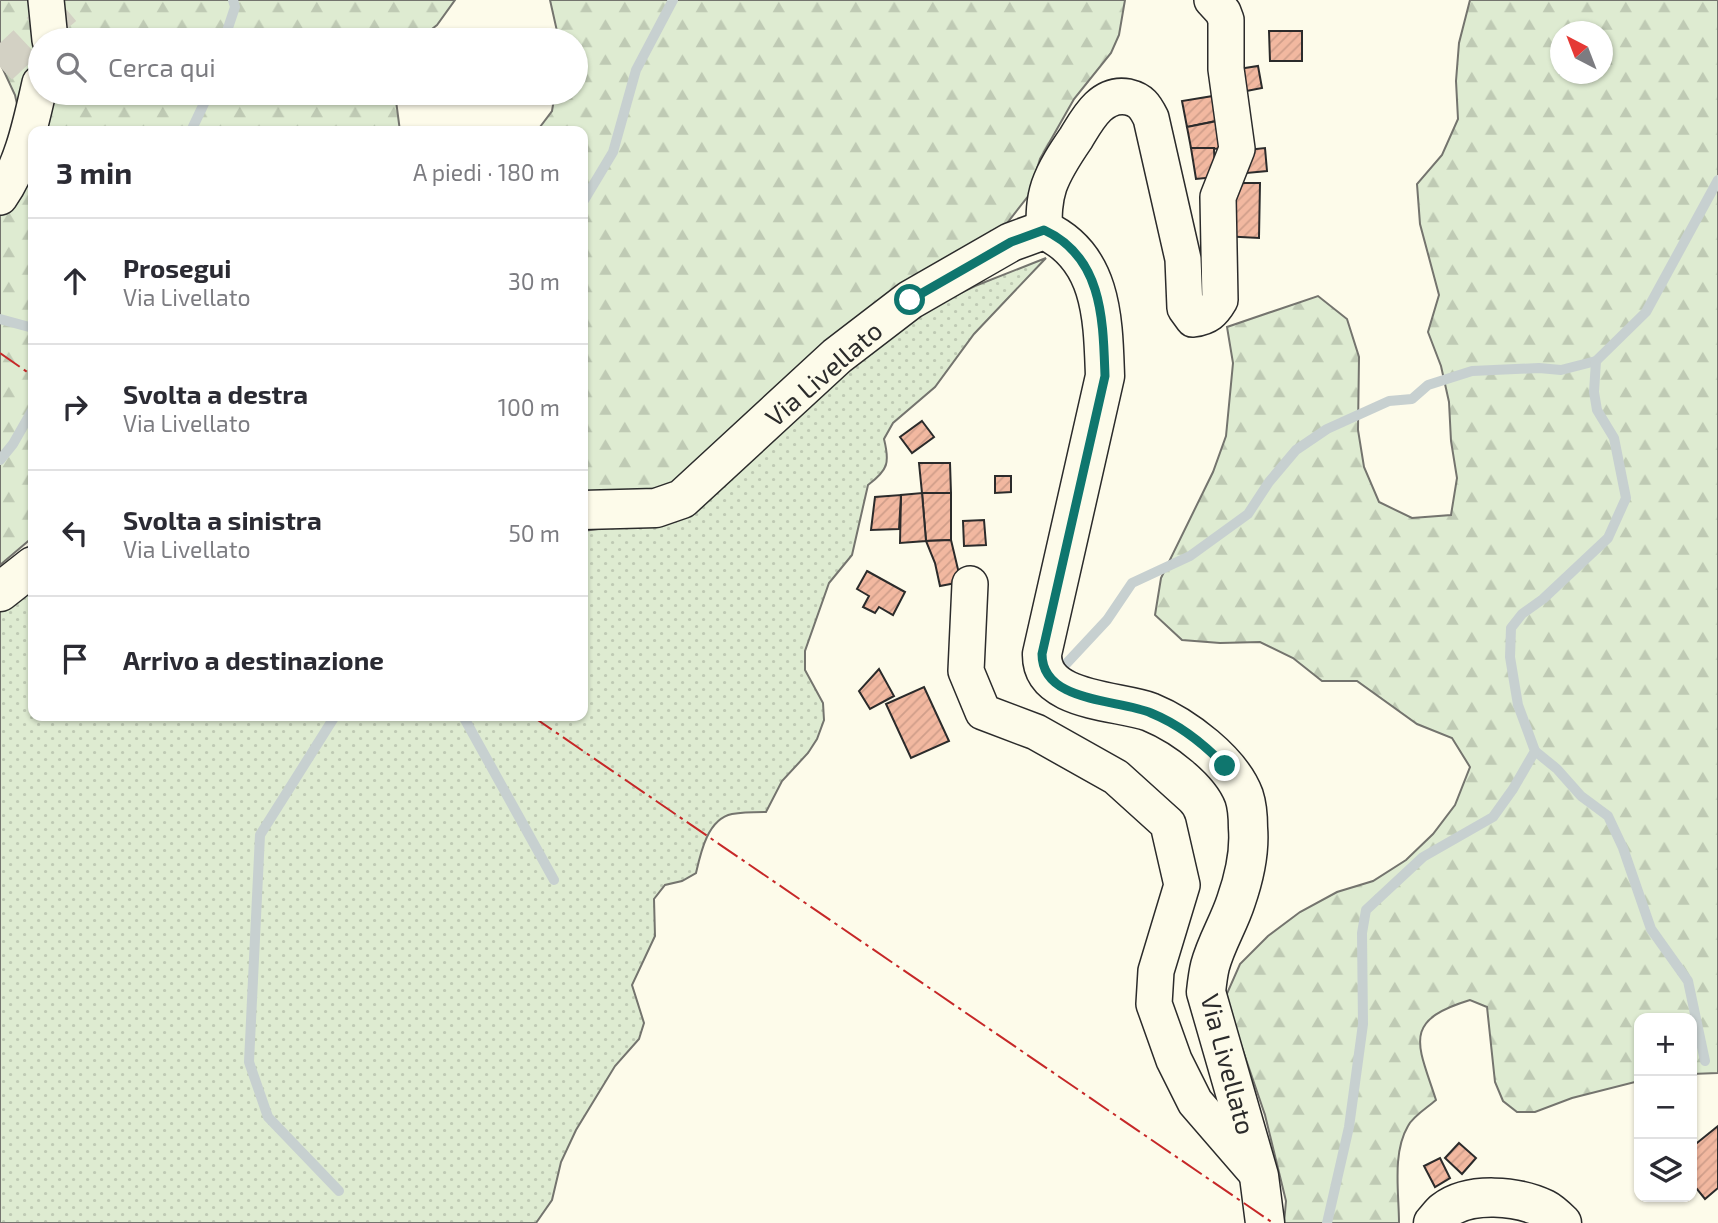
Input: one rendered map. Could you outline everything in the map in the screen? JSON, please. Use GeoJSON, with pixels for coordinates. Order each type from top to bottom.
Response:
{"type":"FeatureCollection","features":[{"type":"Feature","properties":{"kind":"main road","name":"Via Livellato"},"geometry":{"type":"LineString","coordinates":[[588,510],[656,508],[682,499],[837,356],[910,300],[1011,242],[1044,230],[1060,237],[1080,257],[1096,288],[1104,335],[1105,376],[1042,654],[1042,665],[1055,684],[1069,691],[1151,713],[1175,726],[1209,749],[1237,782],[1245,798],[1247,859],[1237,901],[1210,965],[1206,992],[1258,1176],[1265,1223]]}},
{"type":"Feature","properties":{"kind":"main road"},"geometry":{"type":"LineString","coordinates":[[0,592],[28,570]]}},
{"type":"Feature","properties":{"kind":"main road"},"geometry":{"type":"LineString","coordinates":[[1433,1223],[1445,1210],[1465,1201],[1487,1198],[1523,1201],[1548,1210],[1562,1223]]}},
{"type":"Feature","properties":{"kind":"street"},"geometry":{"type":"LineString","coordinates":[[46,0],[49,28]]}},
{"type":"Feature","properties":{"kind":"street"},"geometry":{"type":"LineString","coordinates":[[1044,230],[1044,202],[1049,185],[1056,169],[1093,112],[1111,98],[1123,96],[1134,99],[1144,105],[1151,118],[1183,259],[1185,308],[1193,318],[1204,317],[1213,312],[1220,300],[1218,197],[1237,149],[1226,69],[1226,20],[1223,12],[1212,0]]}},
{"type":"Feature","properties":{"kind":"street"},"geometry":{"type":"LineString","coordinates":[[29,126],[34,105]]}},
{"type":"Feature","properties":{"kind":"street"},"geometry":{"type":"LineString","coordinates":[[0,197],[7,187],[28,131]]}},
{"type":"Feature","properties":{"kind":"street"},"geometry":{"type":"LineString","coordinates":[[970,584],[966,671],[983,712],[1036,732],[1116,777],[1168,824],[1181,885],[1156,971],[1154,1004],[1174,1060],[1195,1102],[1258,1176]]}},
{"type":"Feature","properties":{"kind":"green space"},"geometry":{"type":"Polygon","coordinates":[[[0,0],[455,0],[433,28],[28,28],[28,105],[397,105],[399,126],[28,126],[28,541],[0,565],[0,186],[23,131],[15,95],[0,63],[0,0]]]}},
{"type":"Feature","properties":{"kind":"green space"},"geometry":{"type":"Polygon","coordinates":[[[550,0],[1125,0],[1119,35],[1111,53],[1074,99],[1040,159],[1029,195],[1004,227],[665,488],[588,493],[588,126],[541,126],[552,111],[553,105],[588,105],[588,28],[556,28],[550,0]]]}},
{"type":"Feature","properties":{"kind":"green space"},"geometry":{"type":"Polygon","coordinates":[[[1470,0],[1718,0],[1718,1073],[1697,1074],[1697,1013],[1634,1013],[1634,1082],[1572,1098],[1535,1112],[1517,1112],[1503,1101],[1495,1082],[1487,1007],[1470,1000],[1433,1017],[1424,1026],[1420,1037],[1424,1064],[1436,1100],[1413,1119],[1403,1137],[1398,1161],[1399,1223],[1284,1223],[1286,1201],[1265,1115],[1225,998],[1240,964],[1268,936],[1300,912],[1337,892],[1373,881],[1406,860],[1433,834],[1455,805],[1470,767],[1452,738],[1417,724],[1357,681],[1322,681],[1293,658],[1260,642],[1182,640],[1155,615],[1161,578],[1213,472],[1226,436],[1233,363],[1227,327],[1318,296],[1347,319],[1359,357],[1358,430],[1364,467],[1379,502],[1412,518],[1451,515],[1457,478],[1449,402],[1441,366],[1428,332],[1439,295],[1420,224],[1417,184],[1442,155],[1458,119],[1456,81],[1459,43],[1470,0]]]}},
{"type":"Feature","properties":{"kind":"green space"},"geometry":{"type":"Polygon","coordinates":[[[1046,258],[974,334],[935,387],[893,423],[884,439],[886,465],[880,475],[868,485],[852,555],[829,583],[805,651],[805,670],[823,703],[824,720],[817,739],[782,781],[766,812],[732,814],[717,822],[707,837],[696,873],[682,881],[665,885],[654,899],[655,936],[632,985],[644,1023],[639,1039],[615,1066],[576,1130],[561,1162],[552,1200],[536,1223],[0,1223],[0,609],[28,587],[28,721],[588,721],[588,530],[665,520],[913,316],[975,286],[1046,258]]]}},
{"type":"Feature","properties":{"kind":"building"},"geometry":{"type":"Polygon","coordinates":[[[1269,31],[1302,31],[1302,61],[1270,61],[1269,31]]]}},
{"type":"Feature","properties":{"kind":"building"},"geometry":{"type":"Polygon","coordinates":[[[1258,66],[1262,88],[1236,93],[1232,70],[1258,66]]]}},
{"type":"Feature","properties":{"kind":"building"},"geometry":{"type":"Polygon","coordinates":[[[1213,96],[1216,121],[1187,127],[1182,101],[1213,96]]]}},
{"type":"Feature","properties":{"kind":"building"},"geometry":{"type":"Polygon","coordinates":[[[1222,120],[1226,149],[1191,148],[1187,127],[1222,120]]]}},
{"type":"Feature","properties":{"kind":"building"},"geometry":{"type":"Polygon","coordinates":[[[1191,148],[1214,148],[1215,177],[1196,179],[1191,148]]]}},
{"type":"Feature","properties":{"kind":"building"},"geometry":{"type":"Polygon","coordinates":[[[1265,148],[1267,171],[1247,173],[1247,150],[1265,148]]]}},
{"type":"Feature","properties":{"kind":"building"},"geometry":{"type":"Polygon","coordinates":[[[1235,183],[1260,183],[1259,238],[1222,236],[1235,183]]]}},
{"type":"Feature","properties":{"kind":"building"},"geometry":{"type":"Polygon","coordinates":[[[922,421],[934,437],[912,453],[900,437],[922,421]]]}},
{"type":"Feature","properties":{"kind":"building"},"geometry":{"type":"Polygon","coordinates":[[[919,463],[950,463],[951,493],[922,493],[919,463]]]}},
{"type":"Feature","properties":{"kind":"building"},"geometry":{"type":"Polygon","coordinates":[[[995,476],[1011,476],[1011,492],[995,493],[995,476]]]}},
{"type":"Feature","properties":{"kind":"building"},"geometry":{"type":"Polygon","coordinates":[[[922,493],[951,493],[951,540],[926,541],[922,493]]]}},
{"type":"Feature","properties":{"kind":"building"},"geometry":{"type":"Polygon","coordinates":[[[922,493],[926,541],[900,543],[901,495],[922,493]]]}},
{"type":"Feature","properties":{"kind":"building"},"geometry":{"type":"Polygon","coordinates":[[[901,495],[899,529],[871,530],[875,497],[901,495]]]}},
{"type":"Feature","properties":{"kind":"building"},"geometry":{"type":"Polygon","coordinates":[[[984,520],[986,545],[964,546],[963,521],[984,520]]]}},
{"type":"Feature","properties":{"kind":"building"},"geometry":{"type":"Polygon","coordinates":[[[951,540],[961,582],[940,586],[926,541],[951,540]]]}},
{"type":"Feature","properties":{"kind":"building"},"geometry":{"type":"Polygon","coordinates":[[[867,571],[905,592],[893,615],[879,607],[875,613],[863,607],[869,596],[857,589],[867,571]]]}},
{"type":"Feature","properties":{"kind":"building"},"geometry":{"type":"Polygon","coordinates":[[[879,669],[894,696],[870,709],[859,691],[879,669]]]}},
{"type":"Feature","properties":{"kind":"building"},"geometry":{"type":"Polygon","coordinates":[[[924,687],[949,741],[911,758],[886,704],[924,687]]]}},
{"type":"Feature","properties":{"kind":"building"},"geometry":{"type":"Polygon","coordinates":[[[1718,1126],[1718,1188],[1705,1199],[1697,1189],[1697,1143],[1718,1126]]]}},
{"type":"Feature","properties":{"kind":"building"},"geometry":{"type":"Polygon","coordinates":[[[1459,1143],[1476,1158],[1462,1174],[1445,1158],[1459,1143]]]}},
{"type":"Feature","properties":{"kind":"building"},"geometry":{"type":"Polygon","coordinates":[[[1440,1158],[1450,1178],[1435,1187],[1424,1166],[1440,1158]]]}},
{"type":"Feature","properties":{"kind":"waterway"},"geometry":{"type":"LineString","coordinates":[[228,28],[235,7],[233,0]]}},
{"type":"Feature","properties":{"kind":"waterway"},"geometry":{"type":"LineString","coordinates":[[588,194],[613,152],[636,70],[673,0]]}},
{"type":"Feature","properties":{"kind":"waterway"},"geometry":{"type":"LineString","coordinates":[[193,126],[203,105]]}},
{"type":"Feature","properties":{"kind":"waterway"},"geometry":{"type":"LineString","coordinates":[[1327,1223],[1349,1127],[1363,1024],[1362,933],[1366,910],[1423,857],[1493,817],[1535,751],[1518,705],[1510,657],[1511,628],[1522,614],[1543,599],[1608,538],[1626,498],[1614,438],[1597,410],[1594,392],[1596,361],[1646,312],[1718,180]]}},
{"type":"Feature","properties":{"kind":"waterway"},"geometry":{"type":"LineString","coordinates":[[0,319],[28,327]]}},
{"type":"Feature","properties":{"kind":"waterway"},"geometry":{"type":"LineString","coordinates":[[1065,665],[1107,620],[1132,583],[1190,556],[1248,514],[1269,482],[1296,450],[1327,429],[1389,401],[1412,399],[1428,385],[1472,371],[1539,368],[1561,370],[1596,361]]}},
{"type":"Feature","properties":{"kind":"waterway"},"geometry":{"type":"LineString","coordinates":[[0,460],[28,418]]}},
{"type":"Feature","properties":{"kind":"waterway"},"geometry":{"type":"LineString","coordinates":[[332,721],[260,835],[249,1062],[268,1117],[339,1191]]}},
{"type":"Feature","properties":{"kind":"waterway"},"geometry":{"type":"LineString","coordinates":[[466,721],[554,880]]}},
{"type":"Feature","properties":{"kind":"waterway"},"geometry":{"type":"LineString","coordinates":[[1535,751],[1557,769],[1581,796],[1608,816],[1623,848],[1651,929],[1688,981],[1705,1061]]}},
{"type":"Feature","properties":{"kind":"tunnel"},"geometry":{"type":"LineString","coordinates":[[42,28],[74,0]]}},
{"type":"Feature","properties":{"kind":"tunnel"},"geometry":{"type":"LineString","coordinates":[[0,67],[28,41]]}},
{"type":"Feature","properties":{"kind":"power"},"geometry":{"type":"LineString","coordinates":[[0,353],[28,373]]}},
{"type":"Feature","properties":{"kind":"power"},"geometry":{"type":"LineString","coordinates":[[539,721],[1273,1223]]}},
{"type":"Feature","properties":{"kind":"route"},"geometry":{"type":"LineString","coordinates":[[910,300],[1011,242],[1044,230],[1060,237],[1080,257],[1096,288],[1104,335],[1105,376],[1042,654],[1042,665],[1055,684],[1069,691],[1151,713],[1175,726],[1209,749],[1225,766]]}}]}
